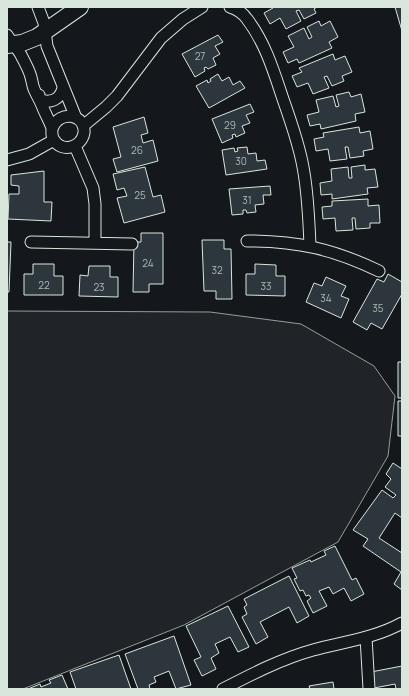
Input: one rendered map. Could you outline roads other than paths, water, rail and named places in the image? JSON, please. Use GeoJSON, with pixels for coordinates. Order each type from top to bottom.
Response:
{"type":"FeatureCollection","features":[{"type":"Feature","properties":{"kind":"street"},"geometry":{"type":"LineString","coordinates":[[9,41],[30,75],[33,87],[52,128],[52,136],[54,140],[66,148],[75,146],[82,140],[84,130],[63,88],[49,52],[44,33],[42,14],[38,7]]}},
{"type":"Feature","properties":{"kind":"street"},"geometry":{"type":"LineString","coordinates":[[9,41],[30,41],[44,33],[80,7]]}},
{"type":"Feature","properties":{"kind":"street"},"geometry":{"type":"LineString","coordinates":[[80,122],[106,107],[117,96],[161,38],[183,19],[202,7]]}},
{"type":"Feature","properties":{"kind":"street"},"geometry":{"type":"LineString","coordinates":[[230,7],[247,18],[260,40],[275,75],[294,131],[306,184],[310,246]]}},
{"type":"Feature","properties":{"kind":"street"},"geometry":{"type":"LineString","coordinates":[[39,99],[50,102],[55,100],[62,93],[63,88]]}},
{"type":"Feature","properties":{"kind":"street"},"geometry":{"type":"LineString","coordinates":[[52,128],[54,124],[62,117],[72,116],[80,122]]}},
{"type":"Feature","properties":{"kind":"street"},"geometry":{"type":"LineString","coordinates":[[7,160],[29,154],[54,140]]}},
{"type":"Feature","properties":{"kind":"street"},"geometry":{"type":"LineString","coordinates":[[75,146],[93,188],[95,204],[95,243]]}},
{"type":"Feature","properties":{"kind":"street"},"geometry":{"type":"LineString","coordinates":[[247,241],[268,241],[310,246],[334,252],[379,270]]}},
{"type":"Feature","properties":{"kind":"street"},"geometry":{"type":"LineString","coordinates":[[31,242],[132,244]]}},
{"type":"Feature","properties":{"kind":"street"},"geometry":{"type":"LineString","coordinates":[[223,689],[260,670],[286,659],[312,650],[384,632],[402,623]]}},
{"type":"Feature","properties":{"kind":"street"},"geometry":{"type":"LineString","coordinates":[[366,637],[369,689]]}}]}
